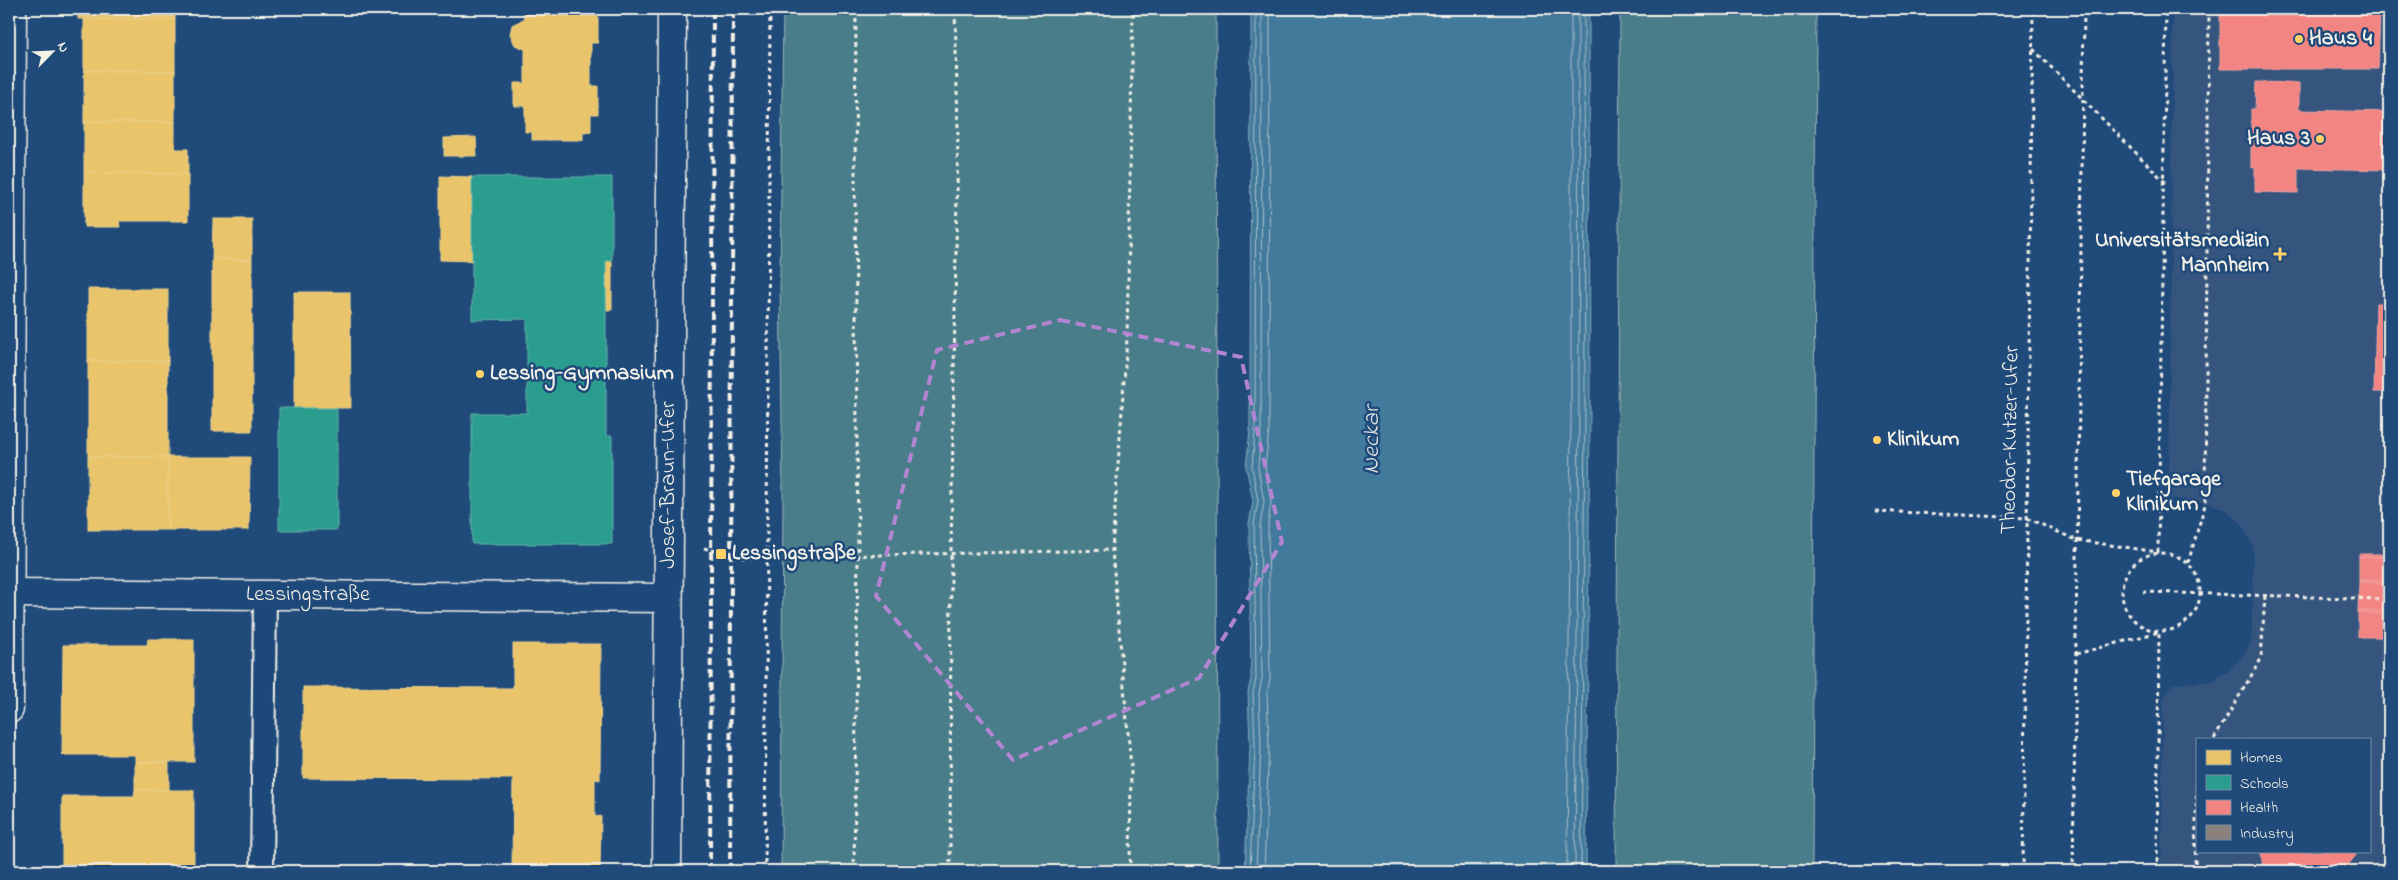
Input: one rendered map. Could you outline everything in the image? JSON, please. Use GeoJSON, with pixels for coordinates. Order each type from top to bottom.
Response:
{"type":"FeatureCollection","features":[{"type":"Feature","properties":{"kind":"street"},"geometry":{"type":"LineString","coordinates":[[9,709],[12,9]]}},
{"type":"Feature","properties":{"kind":"street","name":"Josef-Braun-Ufer"},"geometry":{"type":"LineString","coordinates":[[667,871],[672,9]]}},
{"type":"Feature","properties":{"kind":"street","name":"Lessingstraße"},"geometry":{"type":"LineString","coordinates":[[9,593],[668,598]]}},
{"type":"Feature","properties":{"kind":"lane"},"geometry":{"type":"LineString","coordinates":[[262,871],[265,595]]}},
{"type":"Feature","properties":{"kind":"path"},"geometry":{"type":"LineString","coordinates":[[764,871],[770,9]]}},
{"type":"Feature","properties":{"kind":"path"},"geometry":{"type":"LineString","coordinates":[[854,871],[858,555],[855,196],[856,9]]}},
{"type":"Feature","properties":{"kind":"path"},"geometry":{"type":"LineString","coordinates":[[950,871],[951,553],[958,130],[955,9]]}},
{"type":"Feature","properties":{"kind":"path"},"geometry":{"type":"LineString","coordinates":[[1130,871],[1131,767],[1112,550],[1127,339],[1133,9]]}},
{"type":"Feature","properties":{"kind":"path","name":"Theodor-Kutzer-Ufer"},"geometry":{"type":"LineString","coordinates":[[2024,871],[2033,9]]}},
{"type":"Feature","properties":{"kind":"path"},"geometry":{"type":"LineString","coordinates":[[2073,871],[2084,9]]}},
{"type":"Feature","properties":{"kind":"path"},"geometry":{"type":"LineString","coordinates":[[2158,552],[2165,182],[2166,9]]}},
{"type":"Feature","properties":{"kind":"path"},"geometry":{"type":"LineString","coordinates":[[2188,564],[2206,505],[2209,9]]}},
{"type":"Feature","properties":{"kind":"path"},"geometry":{"type":"LineString","coordinates":[[2032,48],[2165,182]]}},
{"type":"Feature","properties":{"kind":"path"},"geometry":{"type":"LineString","coordinates":[[1875,511],[2027,518],[2076,540],[2174,554],[2188,564],[2197,577],[2200,594],[2197,609],[2188,621],[2174,629],[2076,654]]}},
{"type":"Feature","properties":{"kind":"path"},"geometry":{"type":"LineString","coordinates":[[669,546],[712,549],[743,558],[766,556],[1112,550]]}},
{"type":"Feature","properties":{"kind":"path"},"geometry":{"type":"LineString","coordinates":[[2158,552],[2143,556],[2132,565],[2124,578],[2121,592],[2125,607],[2132,620],[2145,628],[2159,632]]}},
{"type":"Feature","properties":{"kind":"path"},"geometry":{"type":"LineString","coordinates":[[2143,592],[2383,599]]}},
{"type":"Feature","properties":{"kind":"path"},"geometry":{"type":"LineString","coordinates":[[2215,738],[2261,658],[2265,595]]}},
{"type":"Feature","properties":{"kind":"path"},"geometry":{"type":"LineString","coordinates":[[2157,871],[2159,632]]}},
{"type":"Feature","properties":{"kind":"path"},"geometry":{"type":"LineString","coordinates":[[2196,852],[2196,871]]}},
{"type":"Feature","properties":{"kind":"highlighted area"},"geometry":{"type":"Polygon","coordinates":[[[1060,320],[1241,357],[1282,542],[1199,678],[1013,760],[876,596],[937,350],[1060,320]]]}},
{"type":"Feature","properties":{"kind":"shaded area","name":"Universitätsmedizin Mannheim"},"geometry":{"type":"Polygon","coordinates":[[[2173,9],[2389,9],[2389,871],[2161,871],[2163,700],[2172,684],[2212,681],[2227,672],[2244,654],[2251,642],[2253,546],[2242,524],[2226,510],[2209,503],[2169,498],[2173,9]]]}},
{"type":"Feature","properties":{"kind":"green space"},"geometry":{"type":"Polygon","coordinates":[[[783,9],[1216,9],[1218,871],[781,871],[783,493],[780,280],[783,9]]]}},
{"type":"Feature","properties":{"kind":"green space"},"geometry":{"type":"Polygon","coordinates":[[[1620,9],[1816,9],[1812,871],[1616,871],[1620,9]]]}},
{"type":"Feature","properties":{"kind":"water","name":"Neckar"},"geometry":{"type":"Polygon","coordinates":[[[1251,9],[1589,9],[1590,414],[1586,871],[1245,871],[1250,746],[1248,692],[1251,679],[1249,524],[1253,501],[1246,467],[1250,431],[1251,9]]]}},
{"type":"Feature","properties":{"kind":"building: Homes"},"geometry":{"type":"Polygon","coordinates":[[[78,9],[175,9],[175,19],[78,19],[78,9]]]}},
{"type":"Feature","properties":{"kind":"building: Homes"},"geometry":{"type":"Polygon","coordinates":[[[524,9],[590,9],[590,16],[598,15],[598,43],[591,43],[591,86],[598,86],[598,114],[591,114],[591,132],[583,132],[583,140],[532,140],[532,132],[525,132],[525,106],[514,106],[514,83],[525,83],[525,49],[515,45],[510,34],[512,25],[524,19],[524,9]]]}},
{"type":"Feature","properties":{"kind":"building: Homes"},"geometry":{"type":"Polygon","coordinates":[[[84,19],[175,19],[175,71],[84,71],[84,19]]]}},
{"type":"Feature","properties":{"kind":"building: Homes"},"geometry":{"type":"Polygon","coordinates":[[[84,71],[175,71],[175,122],[84,122],[84,71]]]}},
{"type":"Feature","properties":{"kind":"building: Homes"},"geometry":{"type":"Polygon","coordinates":[[[84,122],[175,122],[175,149],[188,149],[188,174],[84,173],[84,122]]]}},
{"type":"Feature","properties":{"kind":"building: Homes"},"geometry":{"type":"Polygon","coordinates":[[[476,137],[477,156],[444,156],[444,138],[476,137]]]}},
{"type":"Feature","properties":{"kind":"building: Homes"},"geometry":{"type":"Polygon","coordinates":[[[84,173],[188,174],[188,221],[119,221],[120,227],[84,227],[84,173]]]}},
{"type":"Feature","properties":{"kind":"building: Homes"},"geometry":{"type":"Polygon","coordinates":[[[440,176],[472,177],[472,261],[440,260],[440,176]]]}},
{"type":"Feature","properties":{"kind":"building: Homes"},"geometry":{"type":"Polygon","coordinates":[[[213,219],[252,219],[252,260],[212,259],[213,219]]]}},
{"type":"Feature","properties":{"kind":"building: Homes"},"geometry":{"type":"Polygon","coordinates":[[[212,259],[252,260],[252,431],[212,431],[212,259]]]}},
{"type":"Feature","properties":{"kind":"building: Homes"},"geometry":{"type":"Polygon","coordinates":[[[606,261],[612,261],[612,310],[607,310],[606,261]]]}},
{"type":"Feature","properties":{"kind":"building: Homes"},"geometry":{"type":"Polygon","coordinates":[[[88,289],[168,289],[168,361],[88,361],[88,289]]]}},
{"type":"Feature","properties":{"kind":"building: Homes"},"geometry":{"type":"Polygon","coordinates":[[[294,292],[350,292],[351,408],[294,408],[294,292]]]}},
{"type":"Feature","properties":{"kind":"building: Homes"},"geometry":{"type":"Polygon","coordinates":[[[88,361],[168,361],[168,457],[88,457],[88,361]]]}},
{"type":"Feature","properties":{"kind":"building: Homes"},"geometry":{"type":"Polygon","coordinates":[[[88,457],[168,457],[168,530],[88,530],[88,457]]]}},
{"type":"Feature","properties":{"kind":"building: Homes"},"geometry":{"type":"Polygon","coordinates":[[[168,457],[250,457],[249,530],[168,530],[168,457]]]}},
{"type":"Feature","properties":{"kind":"building: Homes"},"geometry":{"type":"Polygon","coordinates":[[[148,639],[194,639],[194,762],[135,762],[135,755],[62,755],[63,645],[147,645],[148,639]]]}},
{"type":"Feature","properties":{"kind":"building: Homes"},"geometry":{"type":"Polygon","coordinates":[[[513,644],[601,644],[600,780],[595,779],[595,817],[601,816],[600,871],[512,871],[513,779],[303,778],[303,687],[513,688],[513,644]]]}},
{"type":"Feature","properties":{"kind":"building: Homes"},"geometry":{"type":"Polygon","coordinates":[[[135,762],[169,762],[169,790],[135,790],[135,762]]]}},
{"type":"Feature","properties":{"kind":"building: Homes"},"geometry":{"type":"Polygon","coordinates":[[[135,790],[194,790],[194,871],[62,871],[62,796],[134,796],[135,790]]]}},
{"type":"Feature","properties":{"kind":"building: Schools"},"geometry":{"type":"Polygon","coordinates":[[[472,177],[612,177],[612,261],[606,261],[606,436],[612,436],[612,544],[472,544],[472,413],[527,413],[527,319],[472,320],[472,177]]]}},
{"type":"Feature","properties":{"kind":"building: Schools"},"geometry":{"type":"Polygon","coordinates":[[[279,408],[337,408],[337,530],[279,530],[279,408]]]}},
{"type":"Feature","properties":{"kind":"building: Health","name":"Haus 4"},"geometry":{"type":"Polygon","coordinates":[[[2220,9],[2380,9],[2378,69],[2220,69],[2220,9]]]}},
{"type":"Feature","properties":{"kind":"building: Health","name":"Haus 3"},"geometry":{"type":"Polygon","coordinates":[[[2256,82],[2299,83],[2299,110],[2389,112],[2389,170],[2298,168],[2298,193],[2255,192],[2255,168],[2251,167],[2251,109],[2255,109],[2256,82]]]}},
{"type":"Feature","properties":{"kind":"building: Health"},"geometry":{"type":"Polygon","coordinates":[[[2376,303],[2389,303],[2389,392],[2374,392],[2376,303]]]}},
{"type":"Feature","properties":{"kind":"building: Health"},"geometry":{"type":"Polygon","coordinates":[[[2384,528],[2389,528],[2389,662],[2382,662],[2384,528]]]}},
{"type":"Feature","properties":{"kind":"building: Health"},"geometry":{"type":"Polygon","coordinates":[[[2359,554],[2383,554],[2383,557],[2359,557],[2359,554]]]}},
{"type":"Feature","properties":{"kind":"building: Health"},"geometry":{"type":"Polygon","coordinates":[[[2359,557],[2383,557],[2383,580],[2359,580],[2359,557]]]}},
{"type":"Feature","properties":{"kind":"building: Health"},"geometry":{"type":"Polygon","coordinates":[[[2359,580],[2383,580],[2383,583],[2359,582],[2359,580]]]}},
{"type":"Feature","properties":{"kind":"building: Health"},"geometry":{"type":"Polygon","coordinates":[[[2359,582],[2383,583],[2383,611],[2358,611],[2359,582]]]}},
{"type":"Feature","properties":{"kind":"building: Health"},"geometry":{"type":"Polygon","coordinates":[[[2358,611],[2383,611],[2383,614],[2358,613],[2358,611]]]}},
{"type":"Feature","properties":{"kind":"building: Health"},"geometry":{"type":"Polygon","coordinates":[[[2358,613],[2383,614],[2382,637],[2358,637],[2358,613]]]}},
{"type":"Feature","properties":{"kind":"building: Health"},"geometry":{"type":"Polygon","coordinates":[[[2261,852],[2355,852],[2356,855],[2348,865],[2351,871],[2263,871],[2261,852]]]}},
{"type":"Feature","properties":{"kind":"building: Industry"},"geometry":{"type":"Polygon","coordinates":[[[442,9],[478,9],[478,12],[442,13],[442,9]]]}},
{"type":"Feature","properties":{"kind":"railway"},"geometry":{"type":"LineString","coordinates":[[710,871],[713,9]]}},
{"type":"Feature","properties":{"kind":"railway"},"geometry":{"type":"LineString","coordinates":[[730,871],[733,9]]}},
{"type":"Feature","properties":{"kind":"place","name":"Haus 4"},"geometry":{"type":"Point","coordinates":[2299,39]}},
{"type":"Feature","properties":{"kind":"place","name":"Haus 3"},"geometry":{"type":"Point","coordinates":[2320,139]}},
{"type":"Feature","properties":{"kind":"place","name":"Universitätsmedizin Mannheim"},"geometry":{"type":"Point","coordinates":[2280,254]}},
{"type":"Feature","properties":{"kind":"place","name":"Lessing-Gymnasium"},"geometry":{"type":"Point","coordinates":[480,374]}},
{"type":"Feature","properties":{"kind":"place","name":"Klinikum"},"geometry":{"type":"Point","coordinates":[1877,440]}},
{"type":"Feature","properties":{"kind":"place","name":"Tiefgarage Klinikum"},"geometry":{"type":"Point","coordinates":[2116,493]}},
{"type":"Feature","properties":{"kind":"place","name":"Lessingstraße"},"geometry":{"type":"Point","coordinates":[721,554]}}]}
